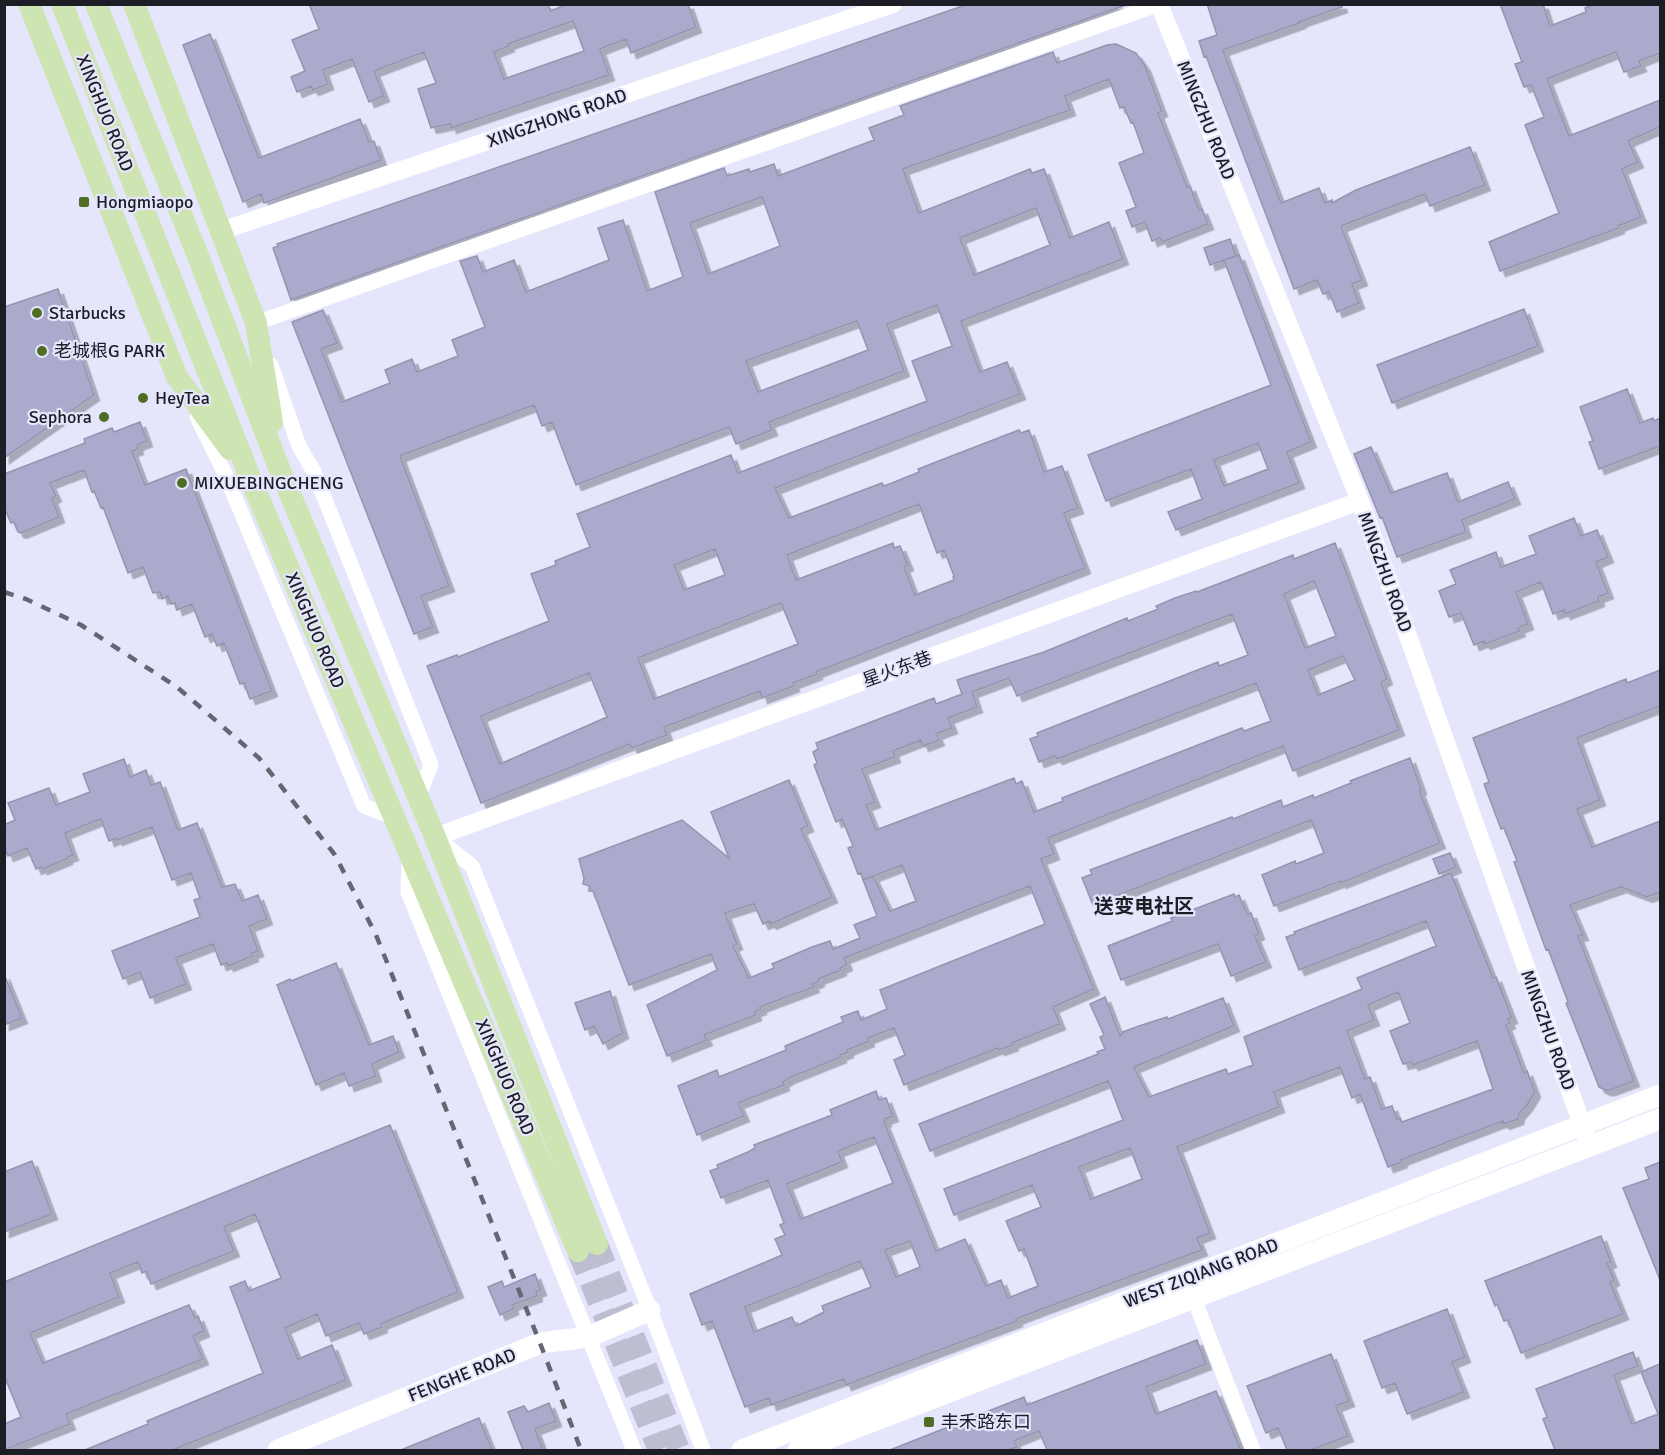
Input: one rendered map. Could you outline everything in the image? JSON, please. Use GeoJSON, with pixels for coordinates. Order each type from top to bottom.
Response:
{"type":"FeatureCollection","features":[{"type":"Feature","properties":{"kind":"main road"},"geometry":{"type":"LineString","coordinates":[[29,4],[177,377],[249,475]]}},
{"type":"Feature","properties":{"kind":"main road","name":"XINGHUO ROAD"},"geometry":{"type":"LineString","coordinates":[[62,4],[249,475],[409,850],[588,1248],[435,837],[279,468],[198,256],[96,4]]}},
{"type":"Feature","properties":{"kind":"main road"},"geometry":{"type":"LineString","coordinates":[[134,4],[256,323],[279,468]]}},
{"type":"Feature","properties":{"kind":"main road","name":"WEST ZIQIANG ROAD"},"geometry":{"type":"LineString","coordinates":[[742,1450],[1660,1095]]}},
{"type":"Feature","properties":{"kind":"main road","name":"WEST ZIQIANG ROAD"},"geometry":{"type":"LineString","coordinates":[[798,1450],[1660,1119]]}},
{"type":"Feature","properties":{"kind":"main road","name":"FENGHE ROAD"},"geometry":{"type":"LineString","coordinates":[[278,1450],[540,1342],[588,1337],[650,1310]]}},
{"type":"Feature","properties":{"kind":"street","name":"XINGZHONG ROAD"},"geometry":{"type":"LineString","coordinates":[[221,231],[893,4]]}},
{"type":"Feature","properties":{"kind":"street"},"geometry":{"type":"LineString","coordinates":[[418,797],[431,765],[314,472],[299,446],[256,323],[1159,5]]}},
{"type":"Feature","properties":{"kind":"street","name":"MINGZHU ROAD"},"geometry":{"type":"LineString","coordinates":[[1159,5],[1360,501],[1590,1147]]}},
{"type":"Feature","properties":{"kind":"street"},"geometry":{"type":"LineString","coordinates":[[177,377],[225,474],[364,806],[395,818]]}},
{"type":"Feature","properties":{"kind":"street","name":"星火东巷"},"geometry":{"type":"LineString","coordinates":[[435,837],[1360,501]]}},
{"type":"Feature","properties":{"kind":"street"},"geometry":{"type":"LineString","coordinates":[[435,837],[472,866],[650,1310],[703,1450]]}},
{"type":"Feature","properties":{"kind":"street"},"geometry":{"type":"LineString","coordinates":[[409,850],[408,892],[634,1450]]}},
{"type":"Feature","properties":{"kind":"street"},"geometry":{"type":"LineString","coordinates":[[1194,1299],[1253,1450]]}},
{"type":"Feature","properties":{"kind":"building"},"geometry":{"type":"Polygon","coordinates":[[[309,4],[548,4],[551,11],[567,4],[688,4],[696,27],[631,53],[626,39],[600,49],[609,75],[451,128],[450,124],[431,128],[418,89],[436,83],[424,52],[374,71],[384,96],[369,102],[352,59],[323,70],[328,84],[313,90],[311,86],[297,92],[291,77],[305,71],[292,40],[319,29],[309,4]],[[573,21],[508,44],[509,46],[494,52],[504,79],[584,51],[573,21]]]}},
{"type":"Feature","properties":{"kind":"building"},"geometry":{"type":"Polygon","coordinates":[[[968,4],[1129,4],[291,300],[273,248],[278,246],[277,244],[968,4]]]}},
{"type":"Feature","properties":{"kind":"building"},"geometry":{"type":"Polygon","coordinates":[[[1207,4],[1341,4],[1342,7],[1223,50],[1281,203],[1319,188],[1325,203],[1332,200],[1332,203],[1356,190],[1470,147],[1485,185],[1430,206],[1425,194],[1341,226],[1362,280],[1352,284],[1359,303],[1337,312],[1329,292],[1323,294],[1317,280],[1294,289],[1199,41],[1217,35],[1207,4]]]}},
{"type":"Feature","properties":{"kind":"building"},"geometry":{"type":"Polygon","coordinates":[[[1500,4],[1543,4],[1550,26],[1586,12],[1585,8],[1594,4],[1660,4],[1660,53],[1639,61],[1641,66],[1624,72],[1616,52],[1547,79],[1569,136],[1660,100],[1660,127],[1628,141],[1638,162],[1622,169],[1641,217],[1618,226],[1619,228],[1500,271],[1489,242],[1559,213],[1525,125],[1544,117],[1531,85],[1524,87],[1515,64],[1522,62],[1500,4]]]}},
{"type":"Feature","properties":{"kind":"building"},"geometry":{"type":"Polygon","coordinates":[[[210,34],[259,158],[360,119],[369,142],[374,141],[381,160],[264,203],[261,194],[243,202],[183,45],[210,34]]]}},
{"type":"Feature","properties":{"kind":"building"},"geometry":{"type":"Polygon","coordinates":[[[1116,44],[1136,53],[1145,66],[1162,111],[1158,113],[1187,187],[1190,186],[1199,210],[1202,209],[1208,224],[1162,242],[1160,238],[1152,241],[1145,222],[1132,227],[1126,211],[1136,207],[1119,163],[1144,153],[1133,122],[1131,123],[1124,107],[1120,108],[1109,79],[1065,96],[1070,110],[903,169],[919,213],[1030,169],[1032,173],[1044,169],[1070,238],[1109,222],[1123,259],[961,321],[980,372],[1007,362],[1020,394],[775,488],[789,518],[882,483],[884,486],[892,483],[919,472],[918,469],[1019,430],[1021,433],[1029,430],[1044,472],[1062,466],[1078,508],[1064,513],[1085,568],[816,672],[817,674],[793,683],[794,686],[762,698],[760,691],[664,727],[667,735],[632,748],[630,744],[481,803],[427,666],[457,655],[458,657],[549,621],[531,574],[556,565],[555,561],[590,547],[577,514],[731,455],[738,473],[927,401],[912,361],[952,346],[937,305],[887,324],[904,371],[769,422],[772,430],[736,444],[729,427],[576,485],[552,422],[542,426],[534,405],[400,456],[449,586],[421,596],[433,627],[414,634],[292,322],[323,310],[337,343],[321,349],[342,402],[390,383],[385,370],[412,359],[417,372],[458,356],[452,340],[485,327],[460,261],[477,256],[483,272],[514,260],[526,292],[609,260],[598,228],[623,220],[647,291],[683,277],[655,192],[724,168],[727,176],[749,169],[750,172],[774,164],[778,176],[874,140],[869,128],[904,115],[900,106],[1053,52],[1057,63],[1107,45],[1116,44]],[[762,197],[690,223],[708,274],[780,246],[762,197]],[[1036,208],[960,238],[974,275],[1050,245],[1036,208]],[[857,321],[746,361],[758,392],[868,350],[857,321]],[[919,504],[787,555],[796,580],[893,543],[894,548],[900,546],[908,565],[904,567],[915,595],[954,580],[954,576],[944,550],[937,553],[919,504]],[[715,549],[674,565],[684,590],[725,575],[715,549]],[[781,603],[638,658],[654,699],[798,644],[781,603]],[[589,673],[481,716],[500,764],[607,717],[589,673]]]}},
{"type":"Feature","properties":{"kind":"building"},"geometry":{"type":"Polygon","coordinates":[[[1230,239],[1236,256],[1210,265],[1204,248],[1230,239]]]}},
{"type":"Feature","properties":{"kind":"building"},"geometry":{"type":"Polygon","coordinates":[[[1239,255],[1311,442],[1287,452],[1299,483],[1176,530],[1168,512],[1202,499],[1191,469],[1106,501],[1088,455],[1271,385],[1224,260],[1239,255]],[[1258,443],[1214,460],[1224,486],[1268,469],[1258,443]]]}},
{"type":"Feature","properties":{"kind":"building","name":"老城根G PARK"},"geometry":{"type":"Polygon","coordinates":[[[58,289],[94,395],[4,458],[4,307],[58,289]]]}},
{"type":"Feature","properties":{"kind":"building"},"geometry":{"type":"Polygon","coordinates":[[[1524,309],[1538,346],[1392,403],[1377,365],[1524,309]]]}},
{"type":"Feature","properties":{"kind":"building"},"geometry":{"type":"Polygon","coordinates":[[[1627,389],[1640,423],[1660,418],[1660,446],[1599,469],[1589,442],[1593,441],[1580,407],[1627,389]]]}},
{"type":"Feature","properties":{"kind":"building"},"geometry":{"type":"Polygon","coordinates":[[[140,422],[147,441],[137,445],[138,449],[132,451],[145,485],[186,469],[272,691],[250,699],[244,683],[240,684],[224,643],[217,646],[212,634],[205,637],[192,604],[177,610],[175,603],[171,604],[168,596],[162,599],[160,592],[153,593],[143,567],[128,573],[103,507],[101,508],[94,491],[92,492],[84,470],[50,483],[56,496],[52,498],[59,517],[21,533],[18,532],[14,522],[11,523],[4,507],[4,474],[85,443],[84,439],[112,428],[114,432],[140,422]]]}},
{"type":"Feature","properties":{"kind":"building"},"geometry":{"type":"Polygon","coordinates":[[[1371,447],[1391,493],[1447,473],[1458,502],[1508,482],[1515,499],[1462,520],[1466,532],[1397,557],[1354,454],[1371,447]]]}},
{"type":"Feature","properties":{"kind":"building"},"geometry":{"type":"Polygon","coordinates":[[[1574,518],[1581,536],[1597,530],[1608,557],[1596,562],[1608,593],[1598,597],[1599,601],[1586,606],[1565,614],[1564,610],[1553,614],[1541,582],[1516,592],[1528,624],[1518,628],[1520,631],[1485,644],[1484,641],[1474,645],[1461,613],[1449,617],[1439,591],[1456,584],[1450,570],[1496,552],[1501,567],[1536,554],[1529,536],[1574,518]]]}},
{"type":"Feature","properties":{"kind":"building"},"geometry":{"type":"Polygon","coordinates":[[[1335,543],[1387,679],[1381,682],[1399,730],[1293,771],[1283,746],[1048,838],[1054,854],[1041,859],[1094,989],[1053,1007],[1060,1024],[1012,1043],[1013,1045],[999,1050],[998,1048],[904,1085],[894,1060],[905,1055],[894,1028],[868,1038],[869,1041],[847,1050],[848,1052],[840,1055],[841,1057],[789,1078],[783,1082],[784,1085],[738,1103],[744,1116],[697,1135],[678,1086],[717,1070],[719,1077],[786,1050],[785,1046],[843,1022],[841,1017],[858,1011],[861,1020],[887,1009],[880,990],[1045,924],[1030,886],[844,958],[847,965],[840,968],[841,970],[818,979],[819,981],[812,984],[814,987],[760,1007],[761,1009],[755,1011],[756,1015],[704,1035],[707,1040],[667,1056],[647,1005],[717,970],[711,954],[629,985],[593,891],[589,891],[590,886],[583,884],[584,878],[579,859],[682,820],[729,858],[711,812],[789,780],[808,826],[801,829],[832,897],[771,924],[770,921],[763,924],[754,904],[725,913],[737,944],[733,946],[749,978],[774,968],[772,964],[812,947],[830,941],[833,949],[860,938],[854,925],[877,916],[861,873],[858,874],[848,848],[853,846],[842,819],[836,822],[814,765],[817,763],[813,752],[818,749],[816,743],[934,698],[936,704],[962,694],[957,680],[1044,652],[1127,618],[1128,621],[1158,609],[1156,606],[1175,598],[1197,592],[1293,555],[1294,559],[1335,543]],[[1314,581],[1284,594],[1305,648],[1336,636],[1314,581]],[[1232,614],[1017,696],[1009,678],[972,692],[977,707],[948,718],[952,728],[936,734],[939,740],[923,746],[921,740],[893,751],[895,757],[862,769],[875,802],[866,805],[876,830],[1014,778],[1016,784],[1022,781],[1034,812],[1063,801],[1062,798],[1242,728],[1244,731],[1271,721],[1256,683],[1057,759],[1055,756],[1039,762],[1030,739],[1038,736],[1037,733],[1218,662],[1219,666],[1248,655],[1232,614]],[[1343,656],[1308,670],[1318,695],[1355,680],[1343,656]],[[902,865],[873,876],[890,911],[916,901],[902,865]]]}},
{"type":"Feature","properties":{"kind":"building"},"geometry":{"type":"Polygon","coordinates":[[[1660,670],[1660,706],[1577,738],[1600,800],[1577,809],[1592,847],[1660,821],[1660,892],[1647,897],[1621,887],[1570,905],[1583,935],[1578,936],[1634,1081],[1605,1090],[1599,1087],[1566,1003],[1568,1002],[1548,949],[1546,950],[1514,862],[1517,861],[1504,828],[1501,829],[1484,784],[1489,782],[1473,738],[1626,679],[1627,683],[1660,670]]]}},
{"type":"Feature","properties":{"kind":"building"},"geometry":{"type":"Polygon","coordinates":[[[1410,758],[1421,789],[1419,790],[1440,843],[1341,883],[1341,881],[1274,906],[1262,875],[1295,861],[1296,864],[1324,853],[1311,820],[1093,905],[1082,878],[1092,874],[1090,870],[1281,800],[1283,807],[1313,795],[1314,798],[1351,783],[1350,781],[1410,758]]]}},
{"type":"Feature","properties":{"kind":"building"},"geometry":{"type":"Polygon","coordinates":[[[124,759],[130,777],[146,770],[151,785],[160,782],[178,830],[197,823],[222,887],[235,884],[242,901],[258,895],[267,919],[249,926],[258,951],[252,953],[253,956],[228,966],[227,963],[221,965],[213,944],[176,958],[186,984],[150,998],[140,972],[123,979],[112,951],[200,917],[194,900],[200,898],[191,873],[172,880],[152,827],[109,841],[101,819],[65,833],[73,855],[42,869],[41,867],[36,869],[27,848],[8,856],[4,847],[4,825],[15,820],[8,803],[49,788],[56,805],[90,792],[83,774],[124,759]]]}},
{"type":"Feature","properties":{"kind":"building"},"geometry":{"type":"Polygon","coordinates":[[[1450,853],[1456,867],[1439,874],[1433,859],[1450,853]]]}},
{"type":"Feature","properties":{"kind":"building"},"geometry":{"type":"Polygon","coordinates":[[[1451,873],[1493,978],[1496,977],[1512,1018],[1508,1019],[1510,1023],[1506,1025],[1524,1073],[1527,1071],[1535,1092],[1519,1114],[1518,1119],[1504,1124],[1503,1121],[1388,1167],[1360,1094],[1352,1098],[1340,1067],[1274,1092],[1279,1107],[1177,1147],[1210,1233],[1197,1238],[1202,1250],[846,1385],[844,1379],[771,1405],[769,1398],[745,1407],[712,1321],[702,1325],[690,1294],[782,1255],[775,1239],[785,1235],[780,1225],[784,1223],[768,1180],[721,1198],[710,1171],[718,1168],[717,1165],[755,1148],[754,1145],[832,1115],[830,1110],[876,1091],[879,1100],[886,1098],[893,1116],[885,1119],[884,1122],[936,1251],[965,1239],[986,1286],[1001,1280],[1008,1298],[1038,1286],[1024,1249],[1019,1251],[1006,1221],[1041,1207],[1032,1185],[954,1215],[944,1189],[1123,1120],[1108,1081],[930,1151],[919,1124],[1098,1054],[1097,1052],[1105,1049],[1100,1037],[1104,1035],[1090,1004],[1105,997],[1120,1036],[1123,1032],[1139,1026],[1167,1017],[1168,1019],[1223,998],[1234,1026],[1134,1067],[1149,1097],[1226,1069],[1228,1074],[1253,1065],[1244,1037],[1362,989],[1357,978],[1436,946],[1426,921],[1299,970],[1286,937],[1295,934],[1294,932],[1451,873]],[[1398,992],[1368,1005],[1374,1020],[1347,1031],[1365,1079],[1370,1077],[1382,1109],[1392,1106],[1397,1119],[1400,1118],[1402,1122],[1493,1089],[1477,1041],[1413,1065],[1411,1062],[1403,1064],[1390,1031],[1410,1023],[1398,992]],[[874,1137],[838,1151],[842,1162],[787,1184],[801,1219],[893,1183],[874,1137]],[[1130,1148],[1079,1167],[1091,1199],[1142,1179],[1130,1148]],[[910,1241],[885,1250],[896,1277],[920,1267],[910,1241]],[[860,1261],[745,1307],[754,1332],[792,1317],[796,1326],[824,1312],[822,1306],[871,1287],[860,1261]]]}},
{"type":"Feature","properties":{"kind":"building"},"geometry":{"type":"Polygon","coordinates":[[[1234,894],[1235,897],[1239,895],[1247,914],[1251,913],[1259,934],[1255,936],[1266,962],[1231,976],[1218,944],[1121,980],[1108,946],[1172,921],[1171,918],[1234,894]]]}},
{"type":"Feature","properties":{"kind":"building"},"geometry":{"type":"Polygon","coordinates":[[[336,963],[369,1045],[393,1036],[399,1052],[372,1064],[376,1076],[349,1086],[344,1073],[316,1085],[277,985],[336,963]]]}},
{"type":"Feature","properties":{"kind":"building"},"geometry":{"type":"Polygon","coordinates":[[[4,974],[22,1018],[4,1025],[4,974]]]}},
{"type":"Feature","properties":{"kind":"building"},"geometry":{"type":"Polygon","coordinates":[[[610,991],[623,1033],[603,1044],[594,1026],[585,1030],[575,1003],[610,991]]]}},
{"type":"Feature","properties":{"kind":"building"},"geometry":{"type":"Polygon","coordinates":[[[390,1125],[458,1292],[381,1324],[382,1327],[364,1334],[359,1323],[326,1336],[317,1314],[285,1328],[298,1359],[332,1345],[346,1380],[173,1450],[85,1450],[148,1424],[147,1421],[263,1373],[230,1287],[245,1281],[249,1291],[281,1278],[255,1214],[224,1227],[234,1251],[151,1284],[146,1271],[142,1273],[138,1262],[110,1273],[119,1297],[30,1333],[43,1363],[189,1305],[195,1318],[198,1316],[204,1331],[193,1336],[203,1359],[66,1414],[70,1424],[4,1450],[4,1424],[21,1417],[4,1375],[4,1282],[390,1125]]]}},
{"type":"Feature","properties":{"kind":"building"},"geometry":{"type":"Polygon","coordinates":[[[32,1161],[52,1214],[4,1232],[4,1172],[32,1161]]]}},
{"type":"Feature","properties":{"kind":"building"},"geometry":{"type":"Polygon","coordinates":[[[1660,1162],[1660,1280],[1623,1188],[1649,1179],[1645,1168],[1660,1162]]]}},
{"type":"Feature","properties":{"kind":"building"},"geometry":{"type":"Polygon","coordinates":[[[1601,1236],[1611,1262],[1607,1263],[1614,1280],[1610,1282],[1623,1314],[1521,1353],[1508,1320],[1504,1321],[1497,1304],[1495,1306],[1485,1281],[1601,1236]]]}},
{"type":"Feature","properties":{"kind":"building"},"geometry":{"type":"Polygon","coordinates":[[[535,1274],[541,1290],[536,1292],[537,1296],[512,1305],[513,1309],[500,1315],[488,1287],[502,1281],[504,1287],[535,1274]]]}},
{"type":"Feature","properties":{"kind":"building"},"geometry":{"type":"Polygon","coordinates":[[[1447,1309],[1465,1357],[1452,1362],[1464,1392],[1407,1414],[1395,1383],[1382,1388],[1364,1341],[1447,1309]]]}},
{"type":"Feature","properties":{"kind":"building"},"geometry":{"type":"Polygon","coordinates":[[[1197,1340],[1206,1364],[1146,1387],[1156,1414],[1216,1391],[1241,1450],[1047,1450],[1039,1431],[1014,1441],[1017,1447],[1007,1450],[890,1450],[1024,1397],[1027,1405],[1197,1340]]]}},
{"type":"Feature","properties":{"kind":"building"},"geometry":{"type":"Polygon","coordinates":[[[1633,1352],[1638,1366],[1614,1375],[1632,1424],[1658,1414],[1641,1372],[1660,1364],[1660,1450],[1555,1450],[1543,1419],[1547,1417],[1536,1389],[1633,1352]]]}},
{"type":"Feature","properties":{"kind":"building"},"geometry":{"type":"Polygon","coordinates":[[[1331,1354],[1349,1401],[1336,1406],[1348,1436],[1311,1450],[1287,1450],[1278,1428],[1266,1433],[1247,1386],[1331,1354]]]}},
{"type":"Feature","properties":{"kind":"building"},"geometry":{"type":"Polygon","coordinates":[[[549,1403],[556,1421],[535,1429],[543,1450],[523,1450],[508,1412],[524,1406],[528,1412],[549,1403]]]}},
{"type":"Feature","properties":{"kind":"building"},"geometry":{"type":"Polygon","coordinates":[[[479,1418],[492,1450],[401,1450],[479,1418]]]}},
{"type":"Feature","properties":{"kind":"tunnel"},"geometry":{"type":"LineString","coordinates":[[597,1244],[679,1450]]}},
{"type":"Feature","properties":{"kind":"tunnel"},"geometry":{"type":"LineString","coordinates":[[578,1251],[659,1450]]}},
{"type":"Feature","properties":{"kind":"railway"},"geometry":{"type":"LineString","coordinates":[[4,592],[26,599],[81,625],[177,687],[259,758],[335,855],[376,935],[581,1450]]}},
{"type":"Feature","properties":{"kind":"place","name":"Hongmiaopo"},"geometry":{"type":"Point","coordinates":[84,202]}},
{"type":"Feature","properties":{"kind":"place","name":"Starbucks"},"geometry":{"type":"Point","coordinates":[37,313]}},
{"type":"Feature","properties":{"kind":"place","name":"老城根G PARK"},"geometry":{"type":"Point","coordinates":[42,351]}},
{"type":"Feature","properties":{"kind":"place","name":"HeyTea"},"geometry":{"type":"Point","coordinates":[143,398]}},
{"type":"Feature","properties":{"kind":"place","name":"Sephora"},"geometry":{"type":"Point","coordinates":[104,417]}},
{"type":"Feature","properties":{"kind":"place","name":"MIXUEBINGCHENG"},"geometry":{"type":"Point","coordinates":[182,483]}},
{"type":"Feature","properties":{"kind":"place","name":"丰禾路东口"},"geometry":{"type":"Point","coordinates":[929,1422]}},
{"type":"Feature","properties":{"kind":"district","name":"送变电社区"},"geometry":{"type":"Point","coordinates":[1144,906]}}]}
